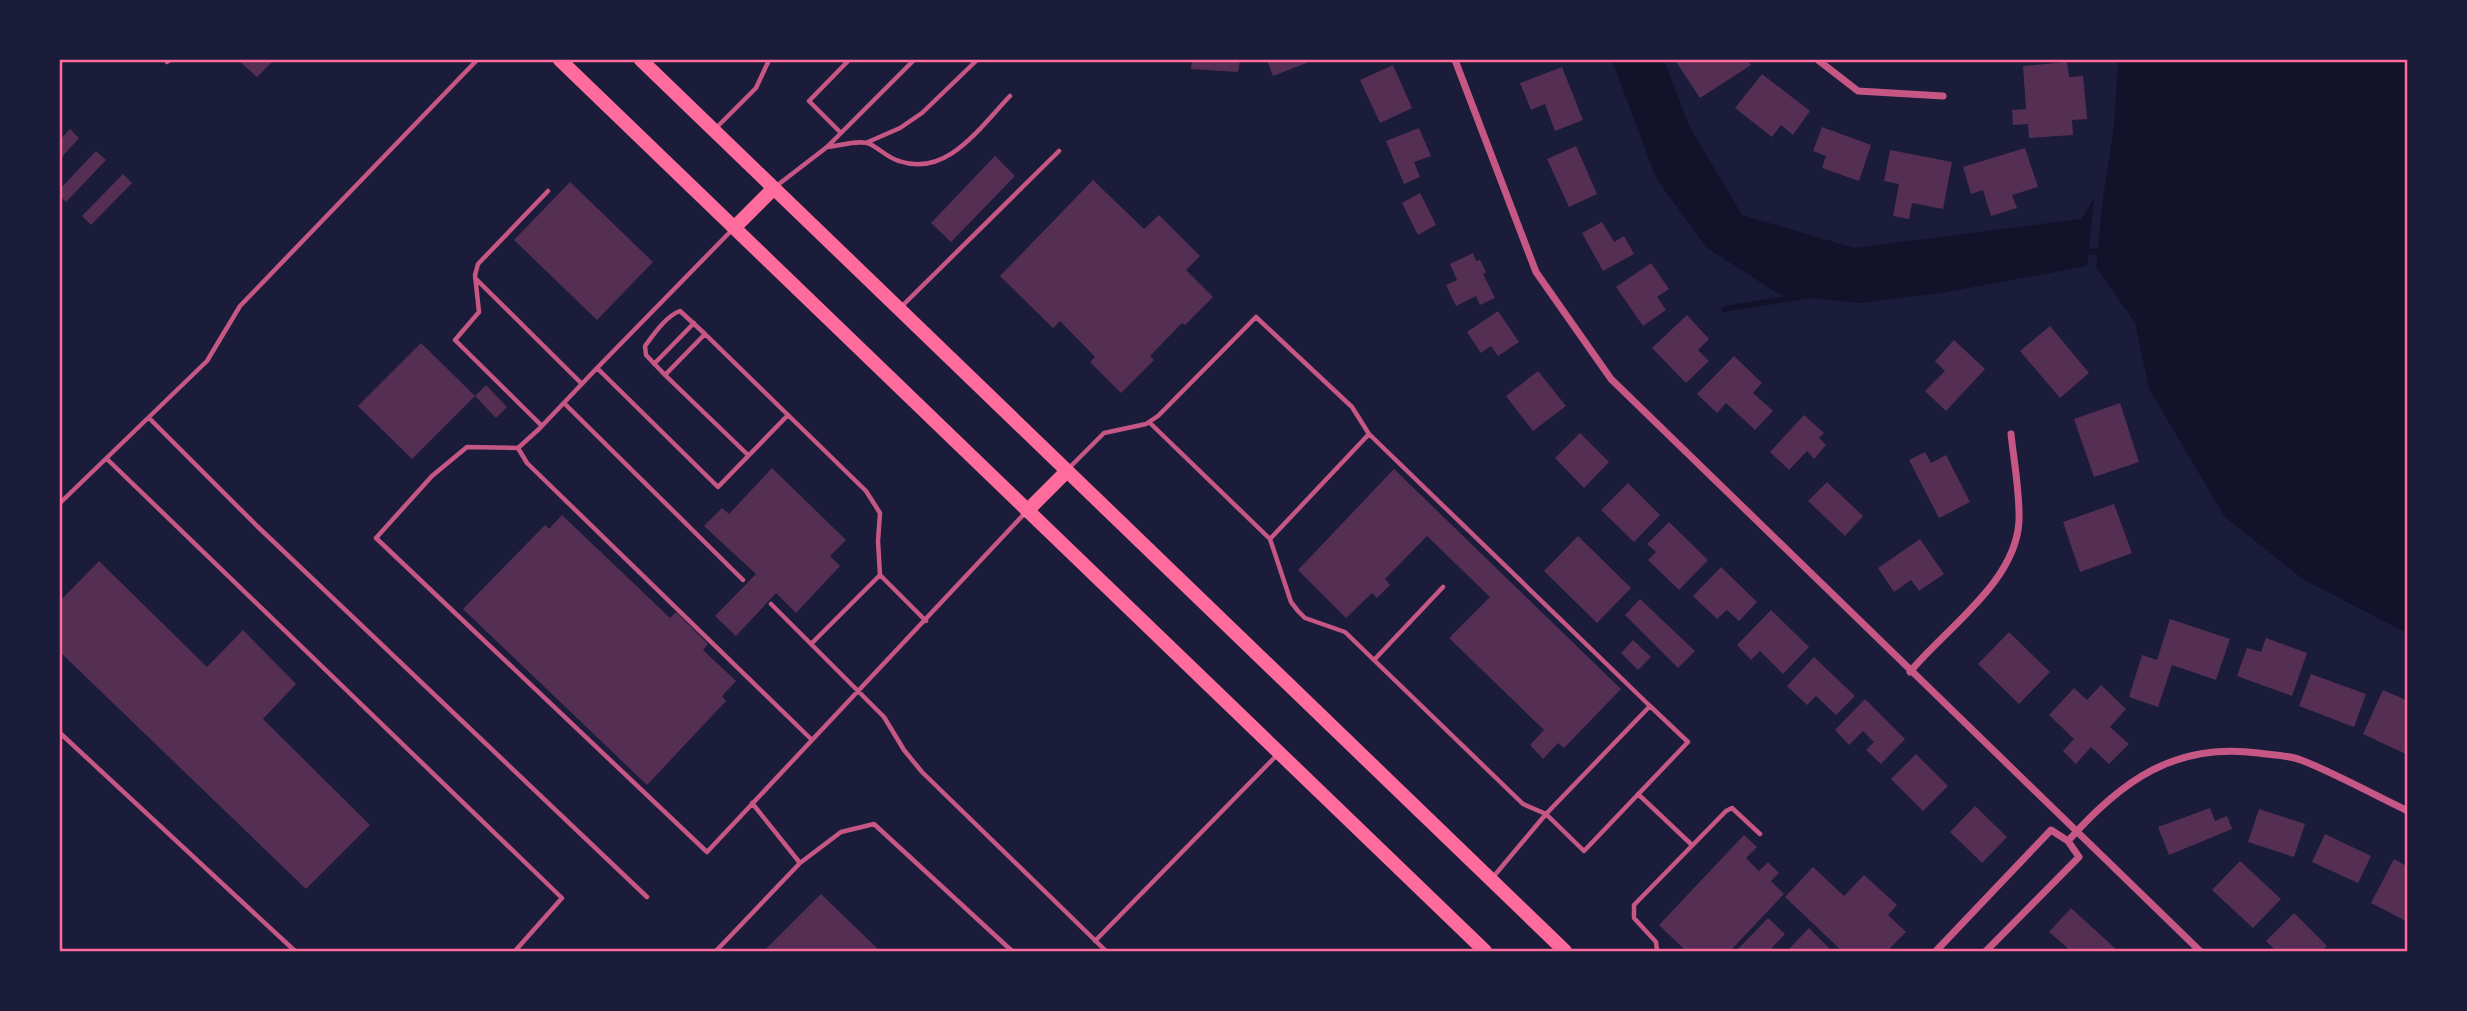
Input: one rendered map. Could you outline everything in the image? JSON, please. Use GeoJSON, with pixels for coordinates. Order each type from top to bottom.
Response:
{"type":"FeatureCollection","features":[{"type":"Feature","properties":{"kind":"main road"},"geometry":{"type":"LineString","coordinates":[[560,60],[1485,951]]}},
{"type":"Feature","properties":{"kind":"main road"},"geometry":{"type":"LineString","coordinates":[[641,60],[1565,951]]}},
{"type":"Feature","properties":{"kind":"main road"},"geometry":{"type":"LineString","coordinates":[[734,228],[774,188]]}},
{"type":"Feature","properties":{"kind":"main road"},"geometry":{"type":"LineString","coordinates":[[1027,511],[1067,471]]}},
{"type":"Feature","properties":{"kind":"street"},"geometry":{"type":"LineString","coordinates":[[1455,60],[1536,272],[1611,379],[2200,951]]}},
{"type":"Feature","properties":{"kind":"street"},"geometry":{"type":"LineString","coordinates":[[1818,60],[1858,91],[1942,96]]}},
{"type":"Feature","properties":{"kind":"street"},"geometry":{"type":"LineString","coordinates":[[1910,672],[1985,593],[2007,564],[2019,522],[2011,434]]}},
{"type":"Feature","properties":{"kind":"street"},"geometry":{"type":"LineString","coordinates":[[2068,841],[2131,783],[2155,767],[2194,753],[2238,750],[2298,759],[2407,811]]}},
{"type":"Feature","properties":{"kind":"street"},"geometry":{"type":"LineString","coordinates":[[1936,951],[2051,830],[2068,841],[2079,857],[1986,951]]}},
{"type":"Feature","properties":{"kind":"lane"},"geometry":{"type":"LineString","coordinates":[[60,503],[207,361],[240,306],[477,60]]}},
{"type":"Feature","properties":{"kind":"lane"},"geometry":{"type":"LineString","coordinates":[[714,130],[755,88],[769,60]]}},
{"type":"Feature","properties":{"kind":"lane"},"geometry":{"type":"LineString","coordinates":[[841,133],[809,101],[849,60]]}},
{"type":"Feature","properties":{"kind":"lane"},"geometry":{"type":"LineString","coordinates":[[774,188],[827,147],[914,60]]}},
{"type":"Feature","properties":{"kind":"lane"},"geometry":{"type":"LineString","coordinates":[[827,147],[867,143],[900,128],[922,113],[976,61]]}},
{"type":"Feature","properties":{"kind":"lane"},"geometry":{"type":"LineString","coordinates":[[867,143],[897,161],[915,165],[934,163],[954,154],[1010,96]]}},
{"type":"Feature","properties":{"kind":"lane"},"geometry":{"type":"LineString","coordinates":[[899,309],[1059,151]]}},
{"type":"Feature","properties":{"kind":"lane"},"geometry":{"type":"LineString","coordinates":[[542,426],[455,340],[479,312],[476,279],[478,264],[548,191]]}},
{"type":"Feature","properties":{"kind":"lane"},"geometry":{"type":"LineString","coordinates":[[734,228],[518,448],[467,447],[432,476],[376,538],[707,852],[1027,511]]}},
{"type":"Feature","properties":{"kind":"lane"},"geometry":{"type":"LineString","coordinates":[[476,279],[582,384]]}},
{"type":"Feature","properties":{"kind":"lane"},"geometry":{"type":"LineString","coordinates":[[748,455],[646,355],[645,346],[674,314],[680,312],[694,323],[866,491],[880,513],[880,575],[926,621]]}},
{"type":"Feature","properties":{"kind":"lane"},"geometry":{"type":"LineString","coordinates":[[1067,471],[1104,433],[1135,428],[1158,416],[1256,317],[1352,407],[1368,434],[1688,742],[1584,850],[1546,814],[1523,804],[1345,632],[1305,618],[1291,602],[1270,539],[1149,422]]}},
{"type":"Feature","properties":{"kind":"lane"},"geometry":{"type":"LineString","coordinates":[[654,365],[694,323]]}},
{"type":"Feature","properties":{"kind":"lane"},"geometry":{"type":"LineString","coordinates":[[664,375],[705,334]]}},
{"type":"Feature","properties":{"kind":"lane"},"geometry":{"type":"LineString","coordinates":[[597,369],[718,487],[788,415]]}},
{"type":"Feature","properties":{"kind":"lane"},"geometry":{"type":"LineString","coordinates":[[564,403],[743,580]]}},
{"type":"Feature","properties":{"kind":"lane"},"geometry":{"type":"LineString","coordinates":[[149,418],[257,526],[647,897]]}},
{"type":"Feature","properties":{"kind":"lane"},"geometry":{"type":"LineString","coordinates":[[1270,539],[1368,434]]}},
{"type":"Feature","properties":{"kind":"lane"},"geometry":{"type":"LineString","coordinates":[[518,448],[527,463],[813,740]]}},
{"type":"Feature","properties":{"kind":"lane"},"geometry":{"type":"LineString","coordinates":[[107,459],[562,898],[515,951]]}},
{"type":"Feature","properties":{"kind":"lane"},"geometry":{"type":"LineString","coordinates":[[811,644],[880,575]]}},
{"type":"Feature","properties":{"kind":"lane"},"geometry":{"type":"LineString","coordinates":[[1374,660],[1443,587]]}},
{"type":"Feature","properties":{"kind":"lane"},"geometry":{"type":"LineString","coordinates":[[771,604],[884,717],[904,750],[922,772],[1106,951]]}},
{"type":"Feature","properties":{"kind":"lane"},"geometry":{"type":"LineString","coordinates":[[1491,880],[1546,814],[1650,706]]}},
{"type":"Feature","properties":{"kind":"lane"},"geometry":{"type":"LineString","coordinates":[[60,733],[295,951]]}},
{"type":"Feature","properties":{"kind":"lane"},"geometry":{"type":"LineString","coordinates":[[1095,941],[1279,753]]}},
{"type":"Feature","properties":{"kind":"lane"},"geometry":{"type":"LineString","coordinates":[[1639,794],[1692,845]]}},
{"type":"Feature","properties":{"kind":"lane"},"geometry":{"type":"LineString","coordinates":[[752,803],[800,863]]}},
{"type":"Feature","properties":{"kind":"lane"},"geometry":{"type":"LineString","coordinates":[[1657,951],[1656,942],[1634,918],[1634,905],[1726,811],[1732,808],[1760,834]]}},
{"type":"Feature","properties":{"kind":"lane"},"geometry":{"type":"LineString","coordinates":[[716,951],[800,863],[841,832],[874,824],[1012,951]]}},
{"type":"Feature","properties":{"kind":"shaded area"},"geometry":{"type":"Polygon","coordinates":[[[1612,60],[1664,60],[1689,126],[1742,215],[1854,248],[2081,219],[2094,199],[2087,266],[1942,293],[1859,303],[1780,295],[1706,247],[1656,178],[1612,60]]]}},
{"type":"Feature","properties":{"kind":"shaded area"},"geometry":{"type":"Polygon","coordinates":[[[2118,60],[2407,60],[2407,633],[2304,580],[2225,517],[2149,389],[2135,322],[2096,268],[2114,126],[2118,60]]]}},
{"type":"Feature","properties":{"kind":"building"},"geometry":{"type":"Polygon","coordinates":[[[238,60],[274,60],[257,77],[238,60]]]}},
{"type":"Feature","properties":{"kind":"building"},"geometry":{"type":"Polygon","coordinates":[[[1192,60],[1240,60],[1238,72],[1191,69],[1192,60]]]}},
{"type":"Feature","properties":{"kind":"building"},"geometry":{"type":"Polygon","coordinates":[[[1267,60],[1314,60],[1273,76],[1267,60]]]}},
{"type":"Feature","properties":{"kind":"building"},"geometry":{"type":"Polygon","coordinates":[[[1675,60],[1747,60],[1751,65],[1700,98],[1675,60]]]}},
{"type":"Feature","properties":{"kind":"building"},"geometry":{"type":"Polygon","coordinates":[[[2067,62],[2069,77],[2083,76],[2087,119],[2072,120],[2073,135],[2029,138],[2028,124],[2013,125],[2012,110],[2026,109],[2023,66],[2067,62]]]}},
{"type":"Feature","properties":{"kind":"building"},"geometry":{"type":"Polygon","coordinates":[[[1393,65],[1412,108],[1380,123],[1360,80],[1393,65]]]}},
{"type":"Feature","properties":{"kind":"building"},"geometry":{"type":"Polygon","coordinates":[[[1562,67],[1583,120],[1555,131],[1545,104],[1531,110],[1520,83],[1562,67]]]}},
{"type":"Feature","properties":{"kind":"building"},"geometry":{"type":"Polygon","coordinates":[[[1762,74],[1810,111],[1793,135],[1781,125],[1772,137],[1735,108],[1762,74]]]}},
{"type":"Feature","properties":{"kind":"building"},"geometry":{"type":"Polygon","coordinates":[[[1822,127],[1871,145],[1859,181],[1822,168],[1826,156],[1813,151],[1822,127]]]}},
{"type":"Feature","properties":{"kind":"building"},"geometry":{"type":"Polygon","coordinates":[[[1419,128],[1431,156],[1414,162],[1420,177],[1404,184],[1386,141],[1419,128]]]}},
{"type":"Feature","properties":{"kind":"building"},"geometry":{"type":"Polygon","coordinates":[[[70,129],[79,138],[60,159],[60,140],[70,129]]]}},
{"type":"Feature","properties":{"kind":"building"},"geometry":{"type":"Polygon","coordinates":[[[1576,146],[1597,194],[1569,207],[1547,159],[1576,146]]]}},
{"type":"Feature","properties":{"kind":"building"},"geometry":{"type":"Polygon","coordinates":[[[2025,148],[2038,187],[2012,195],[2017,208],[1991,216],[1983,190],[1971,194],[1963,167],[2025,148]]]}},
{"type":"Feature","properties":{"kind":"building"},"geometry":{"type":"Polygon","coordinates":[[[1890,150],[1952,162],[1943,209],[1912,203],[1909,219],[1893,216],[1899,184],[1884,181],[1890,150]]]}},
{"type":"Feature","properties":{"kind":"building"},"geometry":{"type":"Polygon","coordinates":[[[96,151],[106,160],[66,202],[60,196],[60,189],[96,151]]]}},
{"type":"Feature","properties":{"kind":"building"},"geometry":{"type":"Polygon","coordinates":[[[995,156],[1015,176],[951,242],[931,223],[995,156]]]}},
{"type":"Feature","properties":{"kind":"building"},"geometry":{"type":"Polygon","coordinates":[[[123,174],[132,183],[91,225],[82,216],[123,174]]]}},
{"type":"Feature","properties":{"kind":"building"},"geometry":{"type":"Polygon","coordinates":[[[1093,180],[1144,229],[1159,215],[1200,256],[1186,270],[1213,297],[1185,325],[1182,323],[1150,356],[1154,360],[1121,393],[1090,362],[1095,357],[1060,321],[1053,328],[1000,276],[1093,180]]]}},
{"type":"Feature","properties":{"kind":"building"},"geometry":{"type":"Polygon","coordinates":[[[570,182],[653,262],[597,320],[514,240],[570,182]]]}},
{"type":"Feature","properties":{"kind":"building"},"geometry":{"type":"Polygon","coordinates":[[[1420,193],[1436,225],[1418,235],[1402,203],[1420,193]]]}},
{"type":"Feature","properties":{"kind":"building"},"geometry":{"type":"Polygon","coordinates":[[[1602,222],[1614,242],[1624,236],[1634,254],[1603,271],[1582,233],[1602,222]]]}},
{"type":"Feature","properties":{"kind":"building"},"geometry":{"type":"Polygon","coordinates":[[[1473,253],[1486,272],[1483,274],[1495,298],[1480,305],[1476,296],[1456,306],[1446,285],[1457,280],[1450,264],[1473,253]]]}},
{"type":"Feature","properties":{"kind":"building"},"geometry":{"type":"Polygon","coordinates":[[[1651,263],[1669,289],[1657,297],[1666,310],[1643,326],[1616,287],[1651,263]]]}},
{"type":"Feature","properties":{"kind":"building"},"geometry":{"type":"Polygon","coordinates":[[[1498,311],[1519,342],[1498,356],[1491,346],[1481,353],[1467,332],[1498,311]]]}},
{"type":"Feature","properties":{"kind":"building"},"geometry":{"type":"Polygon","coordinates":[[[1687,315],[1709,339],[1698,350],[1709,361],[1686,383],[1652,348],[1687,315]]]}},
{"type":"Feature","properties":{"kind":"building"},"geometry":{"type":"Polygon","coordinates":[[[2050,326],[2089,373],[2060,398],[2020,351],[2050,326]]]}},
{"type":"Feature","properties":{"kind":"building"},"geometry":{"type":"Polygon","coordinates":[[[1954,340],[1985,369],[1946,411],[1925,391],[1945,371],[1935,361],[1954,340]]]}},
{"type":"Feature","properties":{"kind":"building"},"geometry":{"type":"Polygon","coordinates":[[[421,343],[475,396],[412,459],[358,406],[421,343]]]}},
{"type":"Feature","properties":{"kind":"building"},"geometry":{"type":"Polygon","coordinates":[[[1734,356],[1762,383],[1753,393],[1773,411],[1755,430],[1726,403],[1717,413],[1697,394],[1734,356]]]}},
{"type":"Feature","properties":{"kind":"building"},"geometry":{"type":"Polygon","coordinates":[[[1538,371],[1566,406],[1533,431],[1506,396],[1538,371]]]}},
{"type":"Feature","properties":{"kind":"building"},"geometry":{"type":"Polygon","coordinates":[[[486,385],[507,407],[496,418],[475,396],[486,385]]]}},
{"type":"Feature","properties":{"kind":"building"},"geometry":{"type":"Polygon","coordinates":[[[2120,403],[2139,462],[2094,477],[2074,419],[2120,403]]]}},
{"type":"Feature","properties":{"kind":"building"},"geometry":{"type":"Polygon","coordinates":[[[1804,415],[1824,433],[1819,438],[1826,445],[1814,459],[1807,451],[1789,470],[1770,452],[1804,415]]]}},
{"type":"Feature","properties":{"kind":"building"},"geometry":{"type":"Polygon","coordinates":[[[1580,433],[1609,462],[1584,488],[1555,458],[1580,433]]]}},
{"type":"Feature","properties":{"kind":"building"},"geometry":{"type":"Polygon","coordinates":[[[1925,452],[1931,463],[1946,455],[1970,502],[1939,518],[1909,460],[1925,452]]]}},
{"type":"Feature","properties":{"kind":"building"},"geometry":{"type":"Polygon","coordinates":[[[772,468],[846,540],[830,556],[840,566],[796,613],[776,593],[736,636],[715,616],[756,574],[704,526],[722,508],[729,514],[772,468]]]}},
{"type":"Feature","properties":{"kind":"building"},"geometry":{"type":"Polygon","coordinates":[[[1394,469],[1621,689],[1564,748],[1558,743],[1543,759],[1530,745],[1544,730],[1449,638],[1490,597],[1427,536],[1385,579],[1390,585],[1377,598],[1372,593],[1346,618],[1298,570],[1394,469]]]}},
{"type":"Feature","properties":{"kind":"building"},"geometry":{"type":"Polygon","coordinates":[[[1827,482],[1863,516],[1845,536],[1808,501],[1827,482]]]}},
{"type":"Feature","properties":{"kind":"building"},"geometry":{"type":"Polygon","coordinates":[[[1628,483],[1660,515],[1634,542],[1601,510],[1628,483]]]}},
{"type":"Feature","properties":{"kind":"building"},"geometry":{"type":"Polygon","coordinates":[[[2114,504],[2132,553],[2080,572],[2063,522],[2114,504]]]}},
{"type":"Feature","properties":{"kind":"building"},"geometry":{"type":"Polygon","coordinates":[[[562,515],[670,618],[676,612],[708,644],[703,650],[736,681],[722,696],[726,701],[647,785],[463,609],[545,525],[549,529],[562,515]]]}},
{"type":"Feature","properties":{"kind":"building"},"geometry":{"type":"Polygon","coordinates":[[[1669,522],[1708,560],[1679,590],[1648,560],[1656,552],[1647,544],[1669,522]]]}},
{"type":"Feature","properties":{"kind":"building"},"geometry":{"type":"Polygon","coordinates":[[[1578,536],[1631,588],[1597,623],[1544,571],[1578,536]]]}},
{"type":"Feature","properties":{"kind":"building"},"geometry":{"type":"Polygon","coordinates":[[[1920,539],[1944,574],[1919,591],[1911,580],[1894,592],[1878,568],[1920,539]]]}},
{"type":"Feature","properties":{"kind":"building"},"geometry":{"type":"Polygon","coordinates":[[[99,561],[207,667],[243,630],[296,684],[263,719],[370,825],[306,889],[60,652],[60,601],[99,561]]]}},
{"type":"Feature","properties":{"kind":"building"},"geometry":{"type":"Polygon","coordinates":[[[1721,567],[1757,602],[1739,621],[1727,610],[1717,619],[1693,596],[1721,567]]]}},
{"type":"Feature","properties":{"kind":"building"},"geometry":{"type":"Polygon","coordinates":[[[1640,599],[1695,651],[1678,668],[1625,615],[1640,599]]]}},
{"type":"Feature","properties":{"kind":"building"},"geometry":{"type":"Polygon","coordinates":[[[1771,610],[1809,647],[1783,674],[1760,651],[1751,660],[1737,645],[1771,610]]]}},
{"type":"Feature","properties":{"kind":"building"},"geometry":{"type":"Polygon","coordinates":[[[2170,619],[2230,639],[2216,680],[2172,665],[2158,707],[2129,697],[2142,655],[2157,660],[2170,619]]]}},
{"type":"Feature","properties":{"kind":"building"},"geometry":{"type":"Polygon","coordinates":[[[2009,632],[2050,672],[2019,704],[1978,664],[2009,632]]]}},
{"type":"Feature","properties":{"kind":"building"},"geometry":{"type":"Polygon","coordinates":[[[2266,638],[2307,653],[2292,696],[2237,676],[2247,648],[2261,652],[2266,638]]]}},
{"type":"Feature","properties":{"kind":"building"},"geometry":{"type":"Polygon","coordinates":[[[1633,640],[1651,657],[1638,670],[1621,653],[1633,640]]]}},
{"type":"Feature","properties":{"kind":"building"},"geometry":{"type":"Polygon","coordinates":[[[1814,657],[1855,696],[1836,715],[1816,696],[1807,705],[1787,686],[1814,657]]]}},
{"type":"Feature","properties":{"kind":"building"},"geometry":{"type":"Polygon","coordinates":[[[2311,674],[2366,694],[2354,727],[2299,706],[2311,674]]]}},
{"type":"Feature","properties":{"kind":"building"},"geometry":{"type":"Polygon","coordinates":[[[2101,685],[2126,709],[2110,727],[2129,744],[2109,764],[2091,747],[2076,764],[2063,751],[2074,739],[2049,715],[2074,688],[2087,700],[2101,685]]]}},
{"type":"Feature","properties":{"kind":"building"},"geometry":{"type":"Polygon","coordinates":[[[2383,690],[2408,701],[2408,755],[2363,734],[2383,690]]]}},
{"type":"Feature","properties":{"kind":"building"},"geometry":{"type":"Polygon","coordinates":[[[1865,699],[1905,739],[1881,764],[1866,750],[1874,742],[1863,731],[1849,745],[1835,730],[1865,699]]]}},
{"type":"Feature","properties":{"kind":"building"},"geometry":{"type":"Polygon","coordinates":[[[1916,754],[1948,786],[1923,811],[1891,779],[1916,754]]]}},
{"type":"Feature","properties":{"kind":"building"},"geometry":{"type":"Polygon","coordinates":[[[1975,806],[2007,837],[1982,863],[1950,832],[1975,806]]]}},
{"type":"Feature","properties":{"kind":"building"},"geometry":{"type":"Polygon","coordinates":[[[2210,808],[2215,821],[2227,816],[2232,829],[2169,855],[2158,827],[2210,808]]]}},
{"type":"Feature","properties":{"kind":"building"},"geometry":{"type":"Polygon","coordinates":[[[2259,809],[2305,824],[2294,857],[2248,842],[2259,809]]]}},
{"type":"Feature","properties":{"kind":"building"},"geometry":{"type":"Polygon","coordinates":[[[2325,834],[2371,856],[2358,883],[2312,862],[2325,834]]]}},
{"type":"Feature","properties":{"kind":"building"},"geometry":{"type":"Polygon","coordinates":[[[1744,835],[1757,847],[1746,858],[1759,871],[1768,862],[1779,873],[1771,881],[1784,894],[1730,951],[1686,951],[1659,925],[1744,835]]]}},
{"type":"Feature","properties":{"kind":"building"},"geometry":{"type":"Polygon","coordinates":[[[2394,859],[2408,867],[2408,922],[2371,903],[2394,859]]]}},
{"type":"Feature","properties":{"kind":"building"},"geometry":{"type":"Polygon","coordinates":[[[2240,861],[2281,899],[2253,928],[2212,890],[2240,861]]]}},
{"type":"Feature","properties":{"kind":"building"},"geometry":{"type":"Polygon","coordinates":[[[1813,867],[1844,896],[1864,875],[1897,905],[1888,915],[1906,932],[1887,951],[1842,951],[1785,897],[1813,867]]]}},
{"type":"Feature","properties":{"kind":"building"},"geometry":{"type":"Polygon","coordinates":[[[821,894],[880,951],[764,951],[821,894]]]}},
{"type":"Feature","properties":{"kind":"building"},"geometry":{"type":"Polygon","coordinates":[[[2071,908],[2118,951],[2071,951],[2049,932],[2071,908]]]}},
{"type":"Feature","properties":{"kind":"building"},"geometry":{"type":"Polygon","coordinates":[[[2294,913],[2327,946],[2321,951],[2276,951],[2266,941],[2294,913]]]}},
{"type":"Feature","properties":{"kind":"building"},"geometry":{"type":"Polygon","coordinates":[[[1768,918],[1785,934],[1769,951],[1736,951],[1768,918]]]}},
{"type":"Feature","properties":{"kind":"building"},"geometry":{"type":"Polygon","coordinates":[[[1809,928],[1829,948],[1826,951],[1787,951],[1809,928]]]}},
{"type":"Feature","properties":{"kind":"waterway"},"geometry":{"type":"LineString","coordinates":[[2082,253],[2098,251]]}},
{"type":"Feature","properties":{"kind":"waterway"},"geometry":{"type":"LineString","coordinates":[[1724,309],[1805,296]]}}]}
